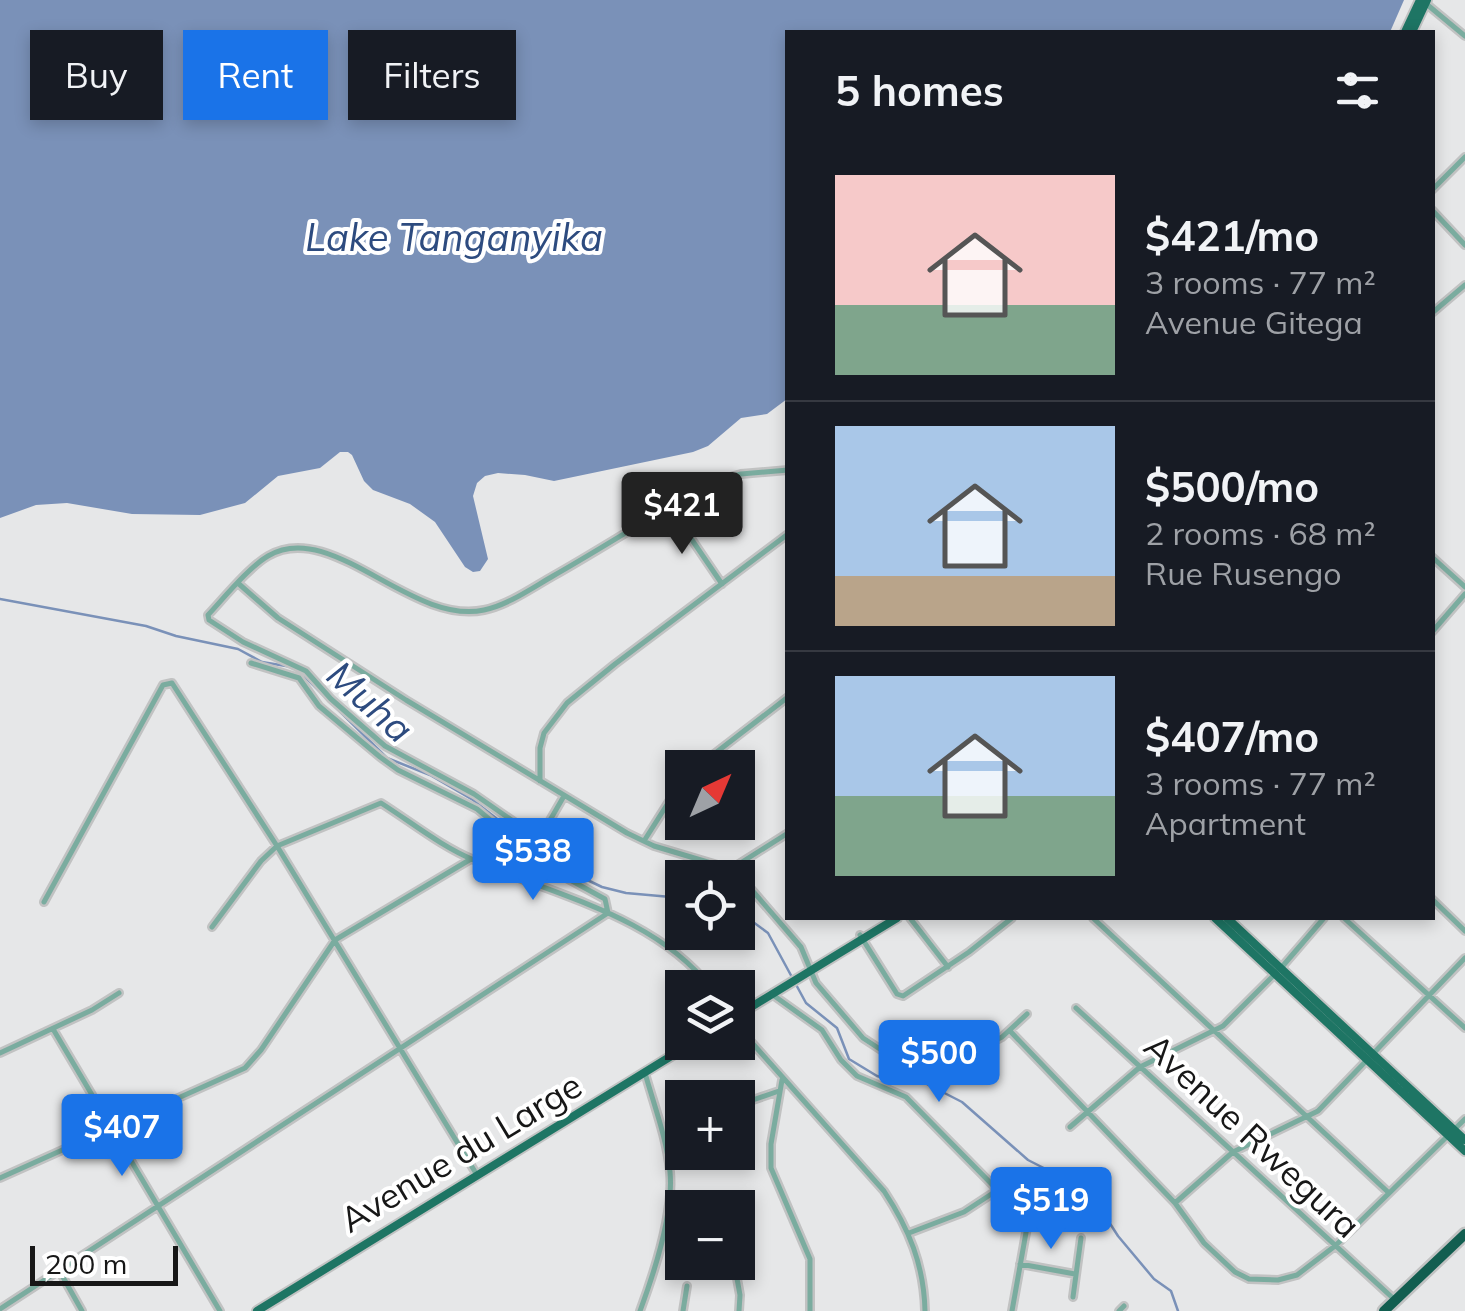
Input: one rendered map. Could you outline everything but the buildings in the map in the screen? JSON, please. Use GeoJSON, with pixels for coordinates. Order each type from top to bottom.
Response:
{"type":"FeatureCollection","features":[{"type":"Feature","properties":{"kind":"highway"},"geometry":{"type":"LineString","coordinates":[[1384,1311],[1465,1234]]}},
{"type":"Feature","properties":{"kind":"main road"},"geometry":{"type":"LineString","coordinates":[[1410,30],[1423,1]]}},
{"type":"Feature","properties":{"kind":"main road"},"geometry":{"type":"LineString","coordinates":[[755,1004],[884,920]]}},
{"type":"Feature","properties":{"kind":"main road"},"geometry":{"type":"LineString","coordinates":[[861,937],[893,920]]}},
{"type":"Feature","properties":{"kind":"main road"},"geometry":{"type":"LineString","coordinates":[[1217,920],[1279,971]]}},
{"type":"Feature","properties":{"kind":"main road"},"geometry":{"type":"LineString","coordinates":[[1228,920],[1451,1132],[1465,1151]]}},
{"type":"Feature","properties":{"kind":"main road"},"geometry":{"type":"LineString","coordinates":[[755,1005],[788,983]]}},
{"type":"Feature","properties":{"kind":"main road","name":"Avenue du Large"},"geometry":{"type":"LineString","coordinates":[[257,1311],[665,1060]]}},
{"type":"Feature","properties":{"kind":"main road"},"geometry":{"type":"LineString","coordinates":[[1451,1132],[1465,1140]]}},
{"type":"Feature","properties":{"kind":"street"},"geometry":{"type":"LineString","coordinates":[[1423,1],[1465,36]]}},
{"type":"Feature","properties":{"kind":"street"},"geometry":{"type":"LineString","coordinates":[[1435,187],[1465,157]]}},
{"type":"Feature","properties":{"kind":"street"},"geometry":{"type":"LineString","coordinates":[[1435,213],[1465,244]]}},
{"type":"Feature","properties":{"kind":"street"},"geometry":{"type":"LineString","coordinates":[[1435,311],[1465,285]]}},
{"type":"Feature","properties":{"kind":"street"},"geometry":{"type":"LineString","coordinates":[[1435,301],[1440,307]]}},
{"type":"Feature","properties":{"kind":"street"},"geometry":{"type":"LineString","coordinates":[[564,796],[542,834],[536,837],[474,794],[393,752],[331,699],[306,670],[243,642],[209,620],[209,614],[271,554],[289,549],[312,550],[351,562],[420,600],[458,611],[480,611],[524,592],[719,480],[751,472],[785,470]]}},
{"type":"Feature","properties":{"kind":"street"},"geometry":{"type":"LineString","coordinates":[[671,509],[722,584]]}},
{"type":"Feature","properties":{"kind":"street"},"geometry":{"type":"LineString","coordinates":[[540,781],[540,748],[554,717],[600,675],[785,536]]}},
{"type":"Feature","properties":{"kind":"street"},"geometry":{"type":"LineString","coordinates":[[1435,560],[1465,590],[1435,628]]}},
{"type":"Feature","properties":{"kind":"street"},"geometry":{"type":"LineString","coordinates":[[240,584],[278,618],[564,796],[644,842],[700,860]]}},
{"type":"Feature","properties":{"kind":"street"},"geometry":{"type":"LineString","coordinates":[[250,663],[299,678],[322,708],[376,754],[398,770],[477,809],[550,868],[605,899],[608,913]]}},
{"type":"Feature","properties":{"kind":"street"},"geometry":{"type":"LineString","coordinates":[[44,902],[154,700],[168,683],[174,684],[478,1175]]}},
{"type":"Feature","properties":{"kind":"street"},"geometry":{"type":"LineString","coordinates":[[719,750],[785,698]]}},
{"type":"Feature","properties":{"kind":"street"},"geometry":{"type":"LineString","coordinates":[[212,927],[260,861],[277,846],[378,802],[470,859],[608,913],[672,948],[696,970]]}},
{"type":"Feature","properties":{"kind":"street"},"geometry":{"type":"LineString","coordinates":[[644,842],[665,809]]}},
{"type":"Feature","properties":{"kind":"street"},"geometry":{"type":"LineString","coordinates":[[746,860],[785,835]]}},
{"type":"Feature","properties":{"kind":"street"},"geometry":{"type":"LineString","coordinates":[[0,1178],[246,1067],[262,1050],[335,940],[470,859]]}},
{"type":"Feature","properties":{"kind":"street"},"geometry":{"type":"LineString","coordinates":[[755,893],[801,947],[816,983],[863,1038],[917,1067],[929,1070],[950,1065],[1010,1031],[1027,1014]]}},
{"type":"Feature","properties":{"kind":"street"},"geometry":{"type":"LineString","coordinates":[[1435,902],[1465,931]]}},
{"type":"Feature","properties":{"kind":"street"},"geometry":{"type":"LineString","coordinates":[[0,1309],[608,913]]}},
{"type":"Feature","properties":{"kind":"street"},"geometry":{"type":"LineString","coordinates":[[912,920],[948,967]]}},
{"type":"Feature","properties":{"kind":"street"},"geometry":{"type":"LineString","coordinates":[[861,937],[900,996],[948,967],[1009,920]]}},
{"type":"Feature","properties":{"kind":"street"},"geometry":{"type":"LineString","coordinates":[[1095,920],[1389,1193]]}},
{"type":"Feature","properties":{"kind":"street"},"geometry":{"type":"LineString","coordinates":[[1070,1127],[1140,1067],[1216,1032],[1279,971],[1322,920]]}},
{"type":"Feature","properties":{"kind":"street"},"geometry":{"type":"LineString","coordinates":[[1346,920],[1465,1028]]}},
{"type":"Feature","properties":{"kind":"street"},"geometry":{"type":"LineString","coordinates":[[1174,1203],[1233,1152],[1318,1111],[1465,958]]}},
{"type":"Feature","properties":{"kind":"street"},"geometry":{"type":"LineString","coordinates":[[0,1052],[119,993]]}},
{"type":"Feature","properties":{"kind":"street"},"geometry":{"type":"LineString","coordinates":[[773,995],[822,1030],[841,1060],[857,1076],[906,1098],[1026,1222],[1012,1311]]}},
{"type":"Feature","properties":{"kind":"street","name":"Avenue Rwegura"},"geometry":{"type":"LineString","coordinates":[[1076,1008],[1395,1300]]}},
{"type":"Feature","properties":{"kind":"street"},"geometry":{"type":"LineString","coordinates":[[53,1029],[220,1311]]}},
{"type":"Feature","properties":{"kind":"street"},"geometry":{"type":"LineString","coordinates":[[1010,1031],[1174,1203],[1220,1260],[1249,1279],[1278,1280],[1297,1274],[1335,1246],[1465,1119]]}},
{"type":"Feature","properties":{"kind":"street"},"geometry":{"type":"LineString","coordinates":[[755,1047],[884,1190],[909,1233],[922,1273],[925,1311]]}},
{"type":"Feature","properties":{"kind":"street"},"geometry":{"type":"LineString","coordinates":[[640,1311],[669,1204],[670,1176],[666,1146],[645,1072]]}},
{"type":"Feature","properties":{"kind":"street"},"geometry":{"type":"LineString","coordinates":[[782,1080],[771,1168],[810,1259],[810,1311]]}},
{"type":"Feature","properties":{"kind":"street"},"geometry":{"type":"LineString","coordinates":[[755,1100],[780,1091]]}},
{"type":"Feature","properties":{"kind":"street"},"geometry":{"type":"LineString","coordinates":[[909,1233],[964,1212],[996,1190]]}},
{"type":"Feature","properties":{"kind":"street"},"geometry":{"type":"LineString","coordinates":[[1072,1297],[1081,1238]]}},
{"type":"Feature","properties":{"kind":"street"},"geometry":{"type":"LineString","coordinates":[[1020,1264],[1075,1274]]}},
{"type":"Feature","properties":{"kind":"street"},"geometry":{"type":"LineString","coordinates":[[58,1270],[82,1311]]}},
{"type":"Feature","properties":{"kind":"street"},"geometry":{"type":"LineString","coordinates":[[737,1280],[739,1311]]}},
{"type":"Feature","properties":{"kind":"street"},"geometry":{"type":"LineString","coordinates":[[682,1311],[688,1286]]}},
{"type":"Feature","properties":{"kind":"water","name":"Lake Tanganyika"},"geometry":{"type":"Polygon","coordinates":[[[0,0],[1404,0],[1391,30],[785,30],[785,400],[767,414],[741,418],[708,446],[693,452],[554,481],[498,473],[485,476],[477,483],[473,496],[488,559],[480,571],[465,567],[435,522],[410,504],[373,490],[348,452],[340,452],[320,468],[278,476],[245,503],[200,515],[132,514],[67,503],[36,505],[0,518],[0,0]]]}},
{"type":"Feature","properties":{"kind":"waterway","name":"Muha"},"geometry":{"type":"LineString","coordinates":[[0,599],[146,626],[238,649],[262,662],[292,667]]}},
{"type":"Feature","properties":{"kind":"waterway","name":"Muha"},"geometry":{"type":"LineString","coordinates":[[299,671],[387,758],[430,775],[473,800],[556,865],[602,887],[665,896]]}},
{"type":"Feature","properties":{"kind":"waterway","name":"Muha"},"geometry":{"type":"LineString","coordinates":[[755,923],[768,933],[806,1003],[837,1028],[849,1059],[877,1076],[901,1083],[921,1081],[962,1102],[1028,1160],[1079,1186],[1154,1279],[1171,1291],[1178,1311]]}}]}
